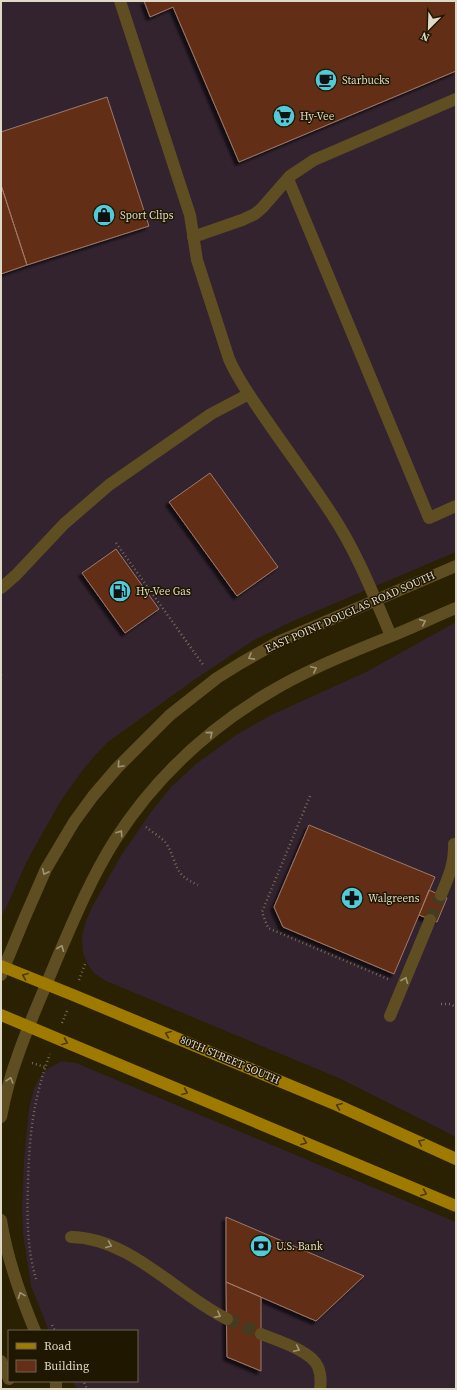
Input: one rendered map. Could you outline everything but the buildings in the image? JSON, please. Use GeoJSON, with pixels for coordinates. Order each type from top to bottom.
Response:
{"type":"FeatureCollection","features":[{"type":"Feature","properties":{"kind":"main road","name":"80TH STREET SOUTH"},"geometry":{"type":"LineString","coordinates":[[2,970],[46,984],[369,1118],[456,1159]]}},
{"type":"Feature","properties":{"kind":"main road"},"geometry":{"type":"LineString","coordinates":[[1,1016],[456,1206]]}},
{"type":"Feature","properties":{"kind":"street"},"geometry":{"type":"LineString","coordinates":[[120,1],[190,215],[197,260],[234,371],[338,523],[355,554],[391,636]]}},
{"type":"Feature","properties":{"kind":"street"},"geometry":{"type":"LineString","coordinates":[[193,237],[255,214],[288,179],[314,160],[456,99]]}},
{"type":"Feature","properties":{"kind":"street"},"geometry":{"type":"LineString","coordinates":[[288,179],[429,518],[456,506]]}},
{"type":"Feature","properties":{"kind":"street"},"geometry":{"type":"LineString","coordinates":[[1,588],[16,575],[64,524],[109,485],[211,414],[249,394]]}},
{"type":"Feature","properties":{"kind":"street","name":"EAST POINT DOUGLAS ROAD SOUTH"},"geometry":{"type":"LineString","coordinates":[[2,970],[34,896],[58,848],[74,822],[93,796],[117,768],[146,737],[186,701],[217,678],[278,642],[456,566]]}},
{"type":"Feature","properties":{"kind":"street"},"geometry":{"type":"LineString","coordinates":[[1,1118],[16,1058],[83,899],[104,859],[126,824],[146,797],[180,759],[217,727],[266,694],[310,671],[456,608]]}},
{"type":"Feature","properties":{"kind":"street"},"geometry":{"type":"LineString","coordinates":[[440,895],[453,865],[454,844]]}},
{"type":"Feature","properties":{"kind":"street"},"geometry":{"type":"LineString","coordinates":[[390,1016],[430,920]]}},
{"type":"Feature","properties":{"kind":"street"},"geometry":{"type":"LineString","coordinates":[[1,1220],[4,1240],[14,1278],[35,1330]]}},
{"type":"Feature","properties":{"kind":"street"},"geometry":{"type":"LineString","coordinates":[[71,1237],[94,1240],[130,1255],[204,1307],[227,1319]]}},
{"type":"Feature","properties":{"kind":"street"},"geometry":{"type":"LineString","coordinates":[[261,1334],[304,1353],[315,1361],[320,1373],[320,1389]]}},
{"type":"Feature","properties":{"kind":"street"},"geometry":{"type":"LineString","coordinates":[[1,1361],[8,1378]]}},
{"type":"Feature","properties":{"kind":"path"},"geometry":{"type":"LineString","coordinates":[[116,543],[204,666]]}},
{"type":"Feature","properties":{"kind":"path"},"geometry":{"type":"LineString","coordinates":[[310,796],[262,912],[268,928],[392,980]]}},
{"type":"Feature","properties":{"kind":"path"},"geometry":{"type":"LineString","coordinates":[[146,827],[165,842],[182,876],[198,885]]}},
{"type":"Feature","properties":{"kind":"path"},"geometry":{"type":"LineString","coordinates":[[36,1281],[31,1259],[27,1226],[30,1135],[40,1083],[85,964]]}},
{"type":"Feature","properties":{"kind":"path"},"geometry":{"type":"LineString","coordinates":[[441,1004],[450,1004],[456,1007]]}},
{"type":"Feature","properties":{"kind":"path"},"geometry":{"type":"LineString","coordinates":[[51,1323],[54,1330]]}},
{"type":"Feature","properties":{"kind":"shaded area"},"geometry":{"type":"Polygon","coordinates":[[[1,1],[456,1],[456,552],[293,621],[254,640],[194,680],[108,742],[83,770],[60,802],[27,861],[1,917],[1,1]]]}},
{"type":"Feature","properties":{"kind":"shaded area"},"geometry":{"type":"Polygon","coordinates":[[[456,622],[456,1137],[341,1079],[106,981],[95,974],[88,965],[83,953],[82,936],[92,907],[122,854],[151,812],[171,787],[196,764],[236,735],[269,716],[366,672],[456,622]]]}},
{"type":"Feature","properties":{"kind":"shaded area"},"geometry":{"type":"Polygon","coordinates":[[[62,1061],[76,1063],[456,1222],[456,1389],[77,1389],[73,1382],[138,1382],[138,1330],[49,1330],[31,1286],[23,1234],[22,1208],[24,1159],[29,1109],[34,1089],[41,1075],[49,1068],[62,1061]]]}},
{"type":"Feature","properties":{"kind":"tunnel"},"geometry":{"type":"LineString","coordinates":[[430,920],[441,895]]}},
{"type":"Feature","properties":{"kind":"tunnel"},"geometry":{"type":"LineString","coordinates":[[227,1319],[261,1334]]}},
{"type":"Feature","properties":{"kind":"place","name":"Starbucks"},"geometry":{"type":"Point","coordinates":[326,80]}},
{"type":"Feature","properties":{"kind":"place","name":"Hy-Vee"},"geometry":{"type":"Point","coordinates":[284,116]}},
{"type":"Feature","properties":{"kind":"place","name":"Sport Clips"},"geometry":{"type":"Point","coordinates":[104,215]}},
{"type":"Feature","properties":{"kind":"place","name":"Hy-Vee Gas"},"geometry":{"type":"Point","coordinates":[120,591]}},
{"type":"Feature","properties":{"kind":"place","name":"Walgreens"},"geometry":{"type":"Point","coordinates":[352,898]}},
{"type":"Feature","properties":{"kind":"place","name":"U.S. Bank"},"geometry":{"type":"Point","coordinates":[261,1246]}}]}
